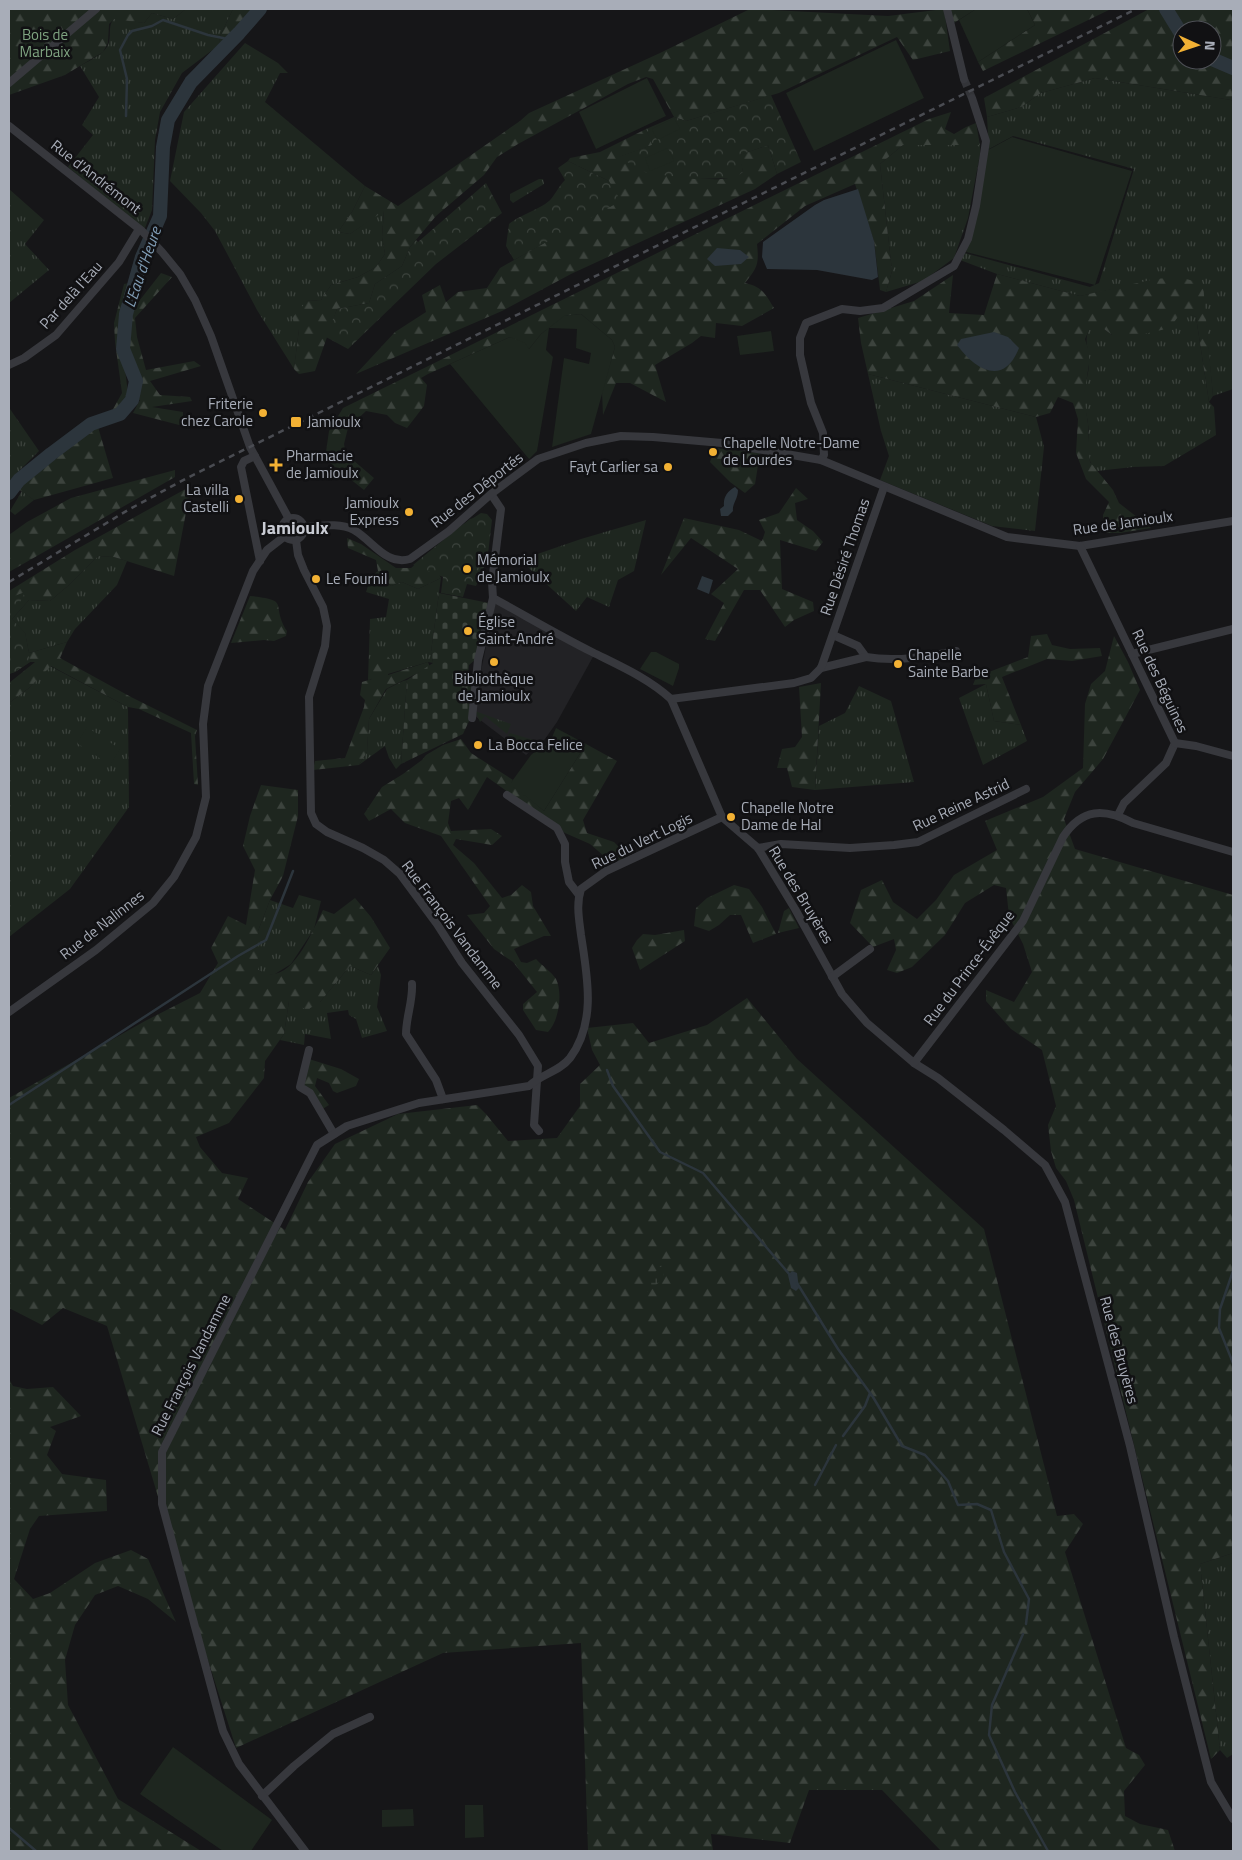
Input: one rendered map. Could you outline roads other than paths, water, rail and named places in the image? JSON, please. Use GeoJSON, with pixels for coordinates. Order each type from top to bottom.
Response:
{"type":"FeatureCollection","features":[{"type":"Feature","properties":{"kind":"street"},"geometry":{"type":"LineString","coordinates":[[9,83],[96,9]]}},
{"type":"Feature","properties":{"kind":"street"},"geometry":{"type":"LineString","coordinates":[[947,9],[964,80]]}},
{"type":"Feature","properties":{"kind":"street"},"geometry":{"type":"LineString","coordinates":[[821,460],[824,455],[823,433],[811,403],[800,355],[800,338],[806,323],[842,309],[860,311],[883,308],[954,266],[968,239],[976,206],[986,141],[972,98]]}},
{"type":"Feature","properties":{"kind":"street","name":"Rue d'Andrémont"},"geometry":{"type":"LineString","coordinates":[[9,126],[140,230],[162,252],[185,283],[211,336],[249,444],[289,519]]}},
{"type":"Feature","properties":{"kind":"street","name":"Par delà l'Eau"},"geometry":{"type":"LineString","coordinates":[[9,365],[24,358],[56,335],[120,262],[140,230]]}},
{"type":"Feature","properties":{"kind":"street","name":"Rue des Déportés"},"geometry":{"type":"LineString","coordinates":[[304,527],[340,525],[354,530],[382,553],[395,560],[403,561],[410,559],[449,531],[490,494],[538,460],[586,443],[621,436],[722,443],[821,460],[961,518]]}},
{"type":"Feature","properties":{"kind":"street"},"geometry":{"type":"LineString","coordinates":[[255,456],[244,461],[241,466],[260,561]]}},
{"type":"Feature","properties":{"kind":"street","name":"Rue Désiré Thomas"},"geometry":{"type":"LineString","coordinates":[[821,668],[884,487]]}},
{"type":"Feature","properties":{"kind":"street"},"geometry":{"type":"LineString","coordinates":[[472,718],[478,660],[493,598],[492,582],[501,509],[490,494]]}},
{"type":"Feature","properties":{"kind":"street"},"geometry":{"type":"LineString","coordinates":[[295,518],[304,527],[302,536],[296,540],[284,536],[282,531],[282,526],[289,519],[295,518]]}},
{"type":"Feature","properties":{"kind":"street","name":"Rue de Jamioulx"},"geometry":{"type":"LineString","coordinates":[[961,518],[1007,537],[1080,546],[1233,521]]}},
{"type":"Feature","properties":{"kind":"street","name":"Rue de Nalinnes"},"geometry":{"type":"LineString","coordinates":[[10,1009],[96,950],[153,903],[174,877],[196,837],[206,797],[203,724],[208,686],[253,571],[267,550],[284,536]]}},
{"type":"Feature","properties":{"kind":"street","name":"Rue François Vandamme"},"geometry":{"type":"LineString","coordinates":[[296,540],[298,554],[312,586],[324,607],[327,626],[325,646],[309,697],[311,813],[316,824],[327,832],[363,848],[384,860],[400,874],[437,924],[462,964],[519,1035],[538,1066],[534,1125],[539,1131]]}},
{"type":"Feature","properties":{"kind":"street","name":"Rue des Béguines"},"geometry":{"type":"LineString","coordinates":[[1080,546],[1175,743],[1166,762],[1124,804],[1118,816]]}},
{"type":"Feature","properties":{"kind":"street"},"geometry":{"type":"LineString","coordinates":[[493,598],[639,676],[658,687],[671,700],[794,683],[810,678],[821,668],[866,657],[883,660],[924,658],[956,651]]}},
{"type":"Feature","properties":{"kind":"street"},"geometry":{"type":"LineString","coordinates":[[1132,654],[1233,629]]}},
{"type":"Feature","properties":{"kind":"street","name":"Rue Désiré Thomas"},"geometry":{"type":"LineString","coordinates":[[833,635],[858,646],[866,657]]}},
{"type":"Feature","properties":{"kind":"street","name":"Rue des Bruyères"},"geometry":{"type":"LineString","coordinates":[[671,700],[722,817],[758,848],[795,909],[842,994],[867,1023],[914,1063],[938,1078],[1045,1165],[1065,1202],[1130,1446],[1174,1637],[1211,1782],[1233,1819]]}},
{"type":"Feature","properties":{"kind":"street"},"geometry":{"type":"LineString","coordinates":[[1175,743],[1196,746],[1233,756]]}},
{"type":"Feature","properties":{"kind":"street","name":"Rue Reine Astrid"},"geometry":{"type":"LineString","coordinates":[[758,848],[781,844],[850,848],[894,846],[918,842],[1026,789]]}},
{"type":"Feature","properties":{"kind":"street"},"geometry":{"type":"LineString","coordinates":[[507,795],[557,828],[566,844],[565,862],[569,882],[579,896],[577,906],[588,986],[588,1012],[584,1029],[571,1057],[563,1066],[536,1078]]}},
{"type":"Feature","properties":{"kind":"street","name":"Rue du Prince-Évêque"},"geometry":{"type":"LineString","coordinates":[[914,1063],[1023,921],[1061,840],[1071,825],[1087,814],[1104,813],[1118,816],[1133,823],[1233,852]]}},
{"type":"Feature","properties":{"kind":"street","name":"Rue du Vert Logis"},"geometry":{"type":"LineString","coordinates":[[579,896],[581,889],[606,871],[722,817]]}},
{"type":"Feature","properties":{"kind":"street"},"geometry":{"type":"LineString","coordinates":[[832,977],[870,949]]}},
{"type":"Feature","properties":{"kind":"street"},"geometry":{"type":"LineString","coordinates":[[412,984],[412,1001],[406,1025],[406,1034],[436,1080],[443,1099]]}},
{"type":"Feature","properties":{"kind":"street"},"geometry":{"type":"LineString","coordinates":[[309,1050],[300,1087],[310,1093],[334,1134]]}},
{"type":"Feature","properties":{"kind":"street","name":"Rue François Vandamme"},"geometry":{"type":"LineString","coordinates":[[306,1851],[239,1764],[223,1731],[162,1504],[162,1452],[317,1144],[347,1126],[419,1103],[529,1086],[536,1078]]}},
{"type":"Feature","properties":{"kind":"street"},"geometry":{"type":"LineString","coordinates":[[262,1796],[332,1734],[370,1717]]}},
{"type":"Feature","properties":{"kind":"waterway","name":"L'Eau d'Heure"},"geometry":{"type":"LineString","coordinates":[[9,493],[19,480],[51,454],[91,424],[120,414],[132,400],[136,381],[123,349],[126,314],[142,257],[160,216],[163,147],[168,120],[191,82],[260,9]]}},
{"type":"Feature","properties":{"kind":"waterway","name":"L'Eau d'Heure"},"geometry":{"type":"LineString","coordinates":[[1166,9],[1173,20]]}},
{"type":"Feature","properties":{"kind":"waterway"},"geometry":{"type":"LineString","coordinates":[[126,116],[127,79],[120,50],[132,31],[152,26],[163,20],[208,35],[233,40]]}},
{"type":"Feature","properties":{"kind":"waterway","name":"L'Eau d'Heure"},"geometry":{"type":"LineString","coordinates":[[1222,63],[1233,68]]}},
{"type":"Feature","properties":{"kind":"waterway"},"geometry":{"type":"LineString","coordinates":[[9,1105],[238,956],[266,940],[293,871]]}},
{"type":"Feature","properties":{"kind":"waterway"},"geometry":{"type":"LineString","coordinates":[[607,1070],[613,1086],[660,1152],[703,1173],[790,1275]]}},
{"type":"Feature","properties":{"kind":"waterway"},"geometry":{"type":"LineString","coordinates":[[1233,1271],[1220,1309],[1219,1328],[1233,1363]]}},
{"type":"Feature","properties":{"kind":"waterway"},"geometry":{"type":"LineString","coordinates":[[797,1283],[838,1349],[873,1397],[902,1446],[925,1455],[948,1481],[958,1505],[977,1504],[991,1510],[1004,1552],[1029,1599],[1026,1624]]}},
{"type":"Feature","properties":{"kind":"waterway"},"geometry":{"type":"LineString","coordinates":[[843,1436],[865,1406],[870,1393]]}},
{"type":"Feature","properties":{"kind":"waterway"},"geometry":{"type":"LineString","coordinates":[[815,1485],[836,1445]]}},
{"type":"Feature","properties":{"kind":"waterway"},"geometry":{"type":"LineString","coordinates":[[1023,1634],[992,1705],[989,1735],[1015,1792],[1048,1851]]}},
{"type":"Feature","properties":{"kind":"waterway"},"geometry":{"type":"LineString","coordinates":[[9,1828],[36,1851]]}},
{"type":"Feature","properties":{"kind":"tunnel"},"geometry":{"type":"LineString","coordinates":[[964,79],[972,98]]}},
{"type":"Feature","properties":{"kind":"railway"},"geometry":{"type":"LineString","coordinates":[[9,582],[128,510],[187,478],[1136,9]]}},
{"type":"Feature","properties":{"kind":"place","name":"Friterie chez Carole"},"geometry":{"type":"Point","coordinates":[263,413]}},
{"type":"Feature","properties":{"kind":"place","name":"Jamioulx"},"geometry":{"type":"Point","coordinates":[296,422]}},
{"type":"Feature","properties":{"kind":"place","name":"Chapelle Notre-Dame de Lourdes"},"geometry":{"type":"Point","coordinates":[713,452]}},
{"type":"Feature","properties":{"kind":"place","name":"Pharmacie de Jamioulx"},"geometry":{"type":"Point","coordinates":[276,465]}},
{"type":"Feature","properties":{"kind":"place","name":"Fayt Carlier sa"},"geometry":{"type":"Point","coordinates":[668,467]}},
{"type":"Feature","properties":{"kind":"place","name":"La villa Castelli"},"geometry":{"type":"Point","coordinates":[239,499]}},
{"type":"Feature","properties":{"kind":"place","name":"Jamioulx Express"},"geometry":{"type":"Point","coordinates":[409,512]}},
{"type":"Feature","properties":{"kind":"place","name":"Mémorial de Jamioulx"},"geometry":{"type":"Point","coordinates":[467,569]}},
{"type":"Feature","properties":{"kind":"place","name":"Le Fournil"},"geometry":{"type":"Point","coordinates":[316,579]}},
{"type":"Feature","properties":{"kind":"place","name":"Église Saint-André"},"geometry":{"type":"Point","coordinates":[468,631]}},
{"type":"Feature","properties":{"kind":"place","name":"Bibliothèque de Jamioulx"},"geometry":{"type":"Point","coordinates":[494,662]}},
{"type":"Feature","properties":{"kind":"place","name":"Chapelle Sainte Barbe"},"geometry":{"type":"Point","coordinates":[898,664]}},
{"type":"Feature","properties":{"kind":"place","name":"La Bocca Felice"},"geometry":{"type":"Point","coordinates":[478,745]}},
{"type":"Feature","properties":{"kind":"place","name":"Chapelle Notre Dame de Hal"},"geometry":{"type":"Point","coordinates":[731,817]}},
{"type":"Feature","properties":{"kind":"district","name":"Jamioulx"},"geometry":{"type":"Point","coordinates":[295,528]}},
{"type":"Feature","properties":{"kind":"park label","name":"Bois de Marbaix"},"geometry":{"type":"Point","coordinates":[45,44]}}]}
